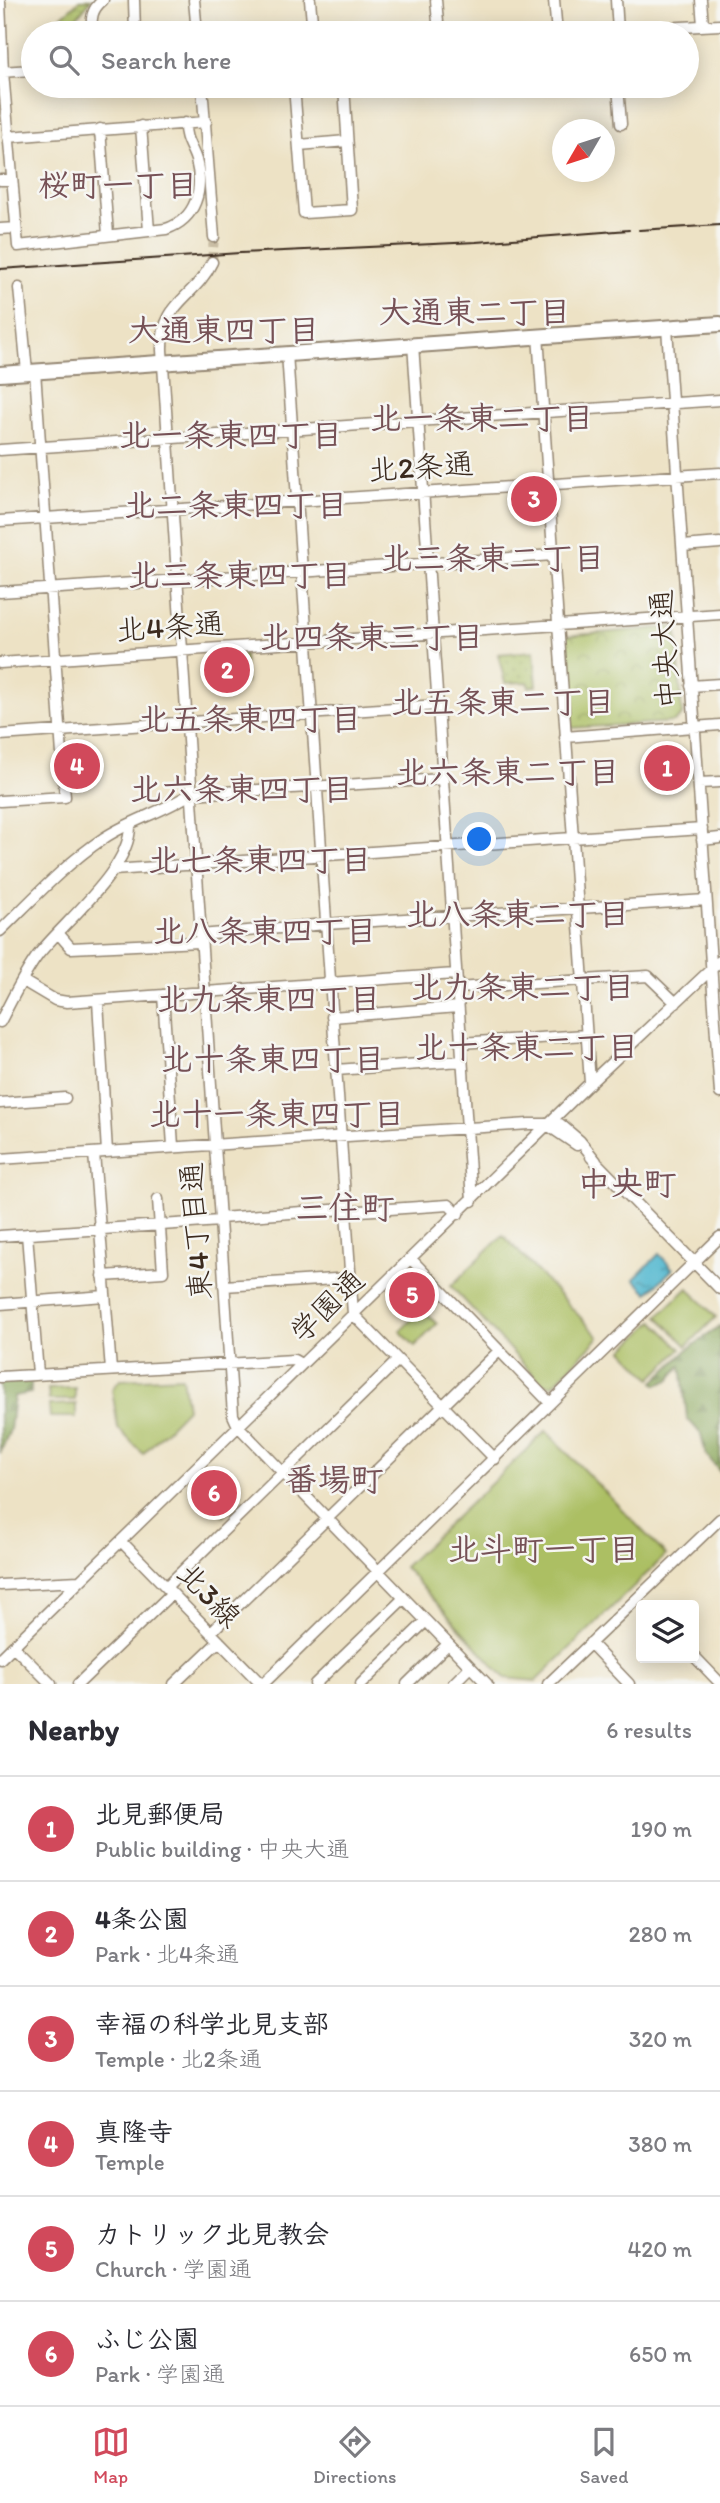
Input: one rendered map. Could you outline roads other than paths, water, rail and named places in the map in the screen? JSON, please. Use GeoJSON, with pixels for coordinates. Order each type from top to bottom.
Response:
{"type":"FeatureCollection","features":[{"type":"Feature","properties":{"kind":"highway"},"geometry":{"type":"LineString","coordinates":[[0,373],[720,324]]}},
{"type":"Feature","properties":{"kind":"street"},"geometry":{"type":"LineString","coordinates":[[91,21],[93,8],[103,0]]}},
{"type":"Feature","properties":{"kind":"street"},"geometry":{"type":"LineString","coordinates":[[134,0],[135,21]]}},
{"type":"Feature","properties":{"kind":"street"},"geometry":{"type":"LineString","coordinates":[[196,21],[194,0],[201,0]]}},
{"type":"Feature","properties":{"kind":"street"},"geometry":{"type":"LineString","coordinates":[[310,0],[312,21]]}},
{"type":"Feature","properties":{"kind":"street"},"geometry":{"type":"LineString","coordinates":[[436,0],[438,21]]}},
{"type":"Feature","properties":{"kind":"street"},"geometry":{"type":"LineString","coordinates":[[554,0],[556,21]]}},
{"type":"Feature","properties":{"kind":"street"},"geometry":{"type":"LineString","coordinates":[[615,21],[616,0]]}},
{"type":"Feature","properties":{"kind":"street"},"geometry":{"type":"LineString","coordinates":[[701,0],[703,25]]}},
{"type":"Feature","properties":{"kind":"street"},"geometry":{"type":"LineString","coordinates":[[0,2],[2,72],[18,246],[149,231],[178,225],[191,213],[198,197],[196,159],[184,132],[185,123]]}},
{"type":"Feature","properties":{"kind":"street"},"geometry":{"type":"LineString","coordinates":[[699,25],[720,24]]}},
{"type":"Feature","properties":{"kind":"street"},"geometry":{"type":"LineString","coordinates":[[2,72],[21,71]]}},
{"type":"Feature","properties":{"kind":"street"},"geometry":{"type":"LineString","coordinates":[[203,98],[214,237]]}},
{"type":"Feature","properties":{"kind":"street"},"geometry":{"type":"LineString","coordinates":[[295,98],[304,213],[352,210],[345,98]]}},
{"type":"Feature","properties":{"kind":"street"},"geometry":{"type":"LineString","coordinates":[[619,98],[621,124]]}},
{"type":"Feature","properties":{"kind":"street"},"geometry":{"type":"LineString","coordinates":[[8,137],[206,122]]}},
{"type":"Feature","properties":{"kind":"street"},"geometry":{"type":"LineString","coordinates":[[141,126],[149,231]]}},
{"type":"Feature","properties":{"kind":"street"},"geometry":{"type":"LineString","coordinates":[[100,129],[108,235]]}},
{"type":"Feature","properties":{"kind":"street"},"geometry":{"type":"LineString","coordinates":[[299,145],[347,141]]}},
{"type":"Feature","properties":{"kind":"street"},"geometry":{"type":"LineString","coordinates":[[0,180],[12,180]]}},
{"type":"Feature","properties":{"kind":"street"},"geometry":{"type":"LineString","coordinates":[[0,229],[16,228]]}},
{"type":"Feature","properties":{"kind":"street","name":"東4丁目通"},"geometry":{"type":"LineString","coordinates":[[212,262],[200,281],[184,295],[168,317],[161,338],[233,1415],[238,1426]]}},
{"type":"Feature","properties":{"kind":"street"},"geometry":{"type":"LineString","coordinates":[[0,801],[65,797],[41,447],[19,288]]}},
{"type":"Feature","properties":{"kind":"street","name":"中央大通"},"geometry":{"type":"LineString","coordinates":[[667,328],[720,1093]]}},
{"type":"Feature","properties":{"kind":"street"},"geometry":{"type":"LineString","coordinates":[[538,335],[590,1083]]}},
{"type":"Feature","properties":{"kind":"street"},"geometry":{"type":"LineString","coordinates":[[413,344],[472,1200]]}},
{"type":"Feature","properties":{"kind":"street"},"geometry":{"type":"LineString","coordinates":[[287,353],[331,1017],[354,1314],[495,1459]]}},
{"type":"Feature","properties":{"kind":"street"},"geometry":{"type":"LineString","coordinates":[[0,450],[720,400]]}},
{"type":"Feature","properties":{"kind":"street","name":"北2条通"},"geometry":{"type":"LineString","coordinates":[[0,521],[720,473]]}},
{"type":"Feature","properties":{"kind":"street"},"geometry":{"type":"LineString","coordinates":[[683,546],[720,543]]}},
{"type":"Feature","properties":{"kind":"street"},"geometry":{"type":"LineString","coordinates":[[0,592],[554,555]]}},
{"type":"Feature","properties":{"kind":"street","name":"北4条通"},"geometry":{"type":"LineString","coordinates":[[0,663],[720,614]]}},
{"type":"Feature","properties":{"kind":"street"},"geometry":{"type":"LineString","coordinates":[[691,686],[720,684]]}},
{"type":"Feature","properties":{"kind":"street"},"geometry":{"type":"LineString","coordinates":[[0,735],[438,705]]}},
{"type":"Feature","properties":{"kind":"street"},"geometry":{"type":"LineString","coordinates":[[565,737],[720,725]]}},
{"type":"Feature","properties":{"kind":"street"},"geometry":{"type":"LineString","coordinates":[[0,931],[83,853],[106,836],[190,794],[443,779]]}},
{"type":"Feature","properties":{"kind":"street"},"geometry":{"type":"LineString","coordinates":[[699,783],[720,782]]}},
{"type":"Feature","properties":{"kind":"street"},"geometry":{"type":"LineString","coordinates":[[0,1022],[37,956],[125,854],[130,825]]}},
{"type":"Feature","properties":{"kind":"street"},"geometry":{"type":"LineString","coordinates":[[113,870],[572,837],[702,834],[720,838]]}},
{"type":"Feature","properties":{"kind":"street"},"geometry":{"type":"LineString","coordinates":[[58,933],[71,948],[200,938],[326,924],[706,900]]}},
{"type":"Feature","properties":{"kind":"street","name":"学園通"},"geometry":{"type":"LineString","coordinates":[[0,1659],[590,1083],[720,961]]}},
{"type":"Feature","properties":{"kind":"street"},"geometry":{"type":"LineString","coordinates":[[23,981],[55,1000],[67,1002],[456,974]]}},
{"type":"Feature","properties":{"kind":"street"},"geometry":{"type":"LineString","coordinates":[[456,988],[648,975],[676,1003]]}},
{"type":"Feature","properties":{"kind":"street"},"geometry":{"type":"LineString","coordinates":[[163,995],[173,1146]]}},
{"type":"Feature","properties":{"kind":"street"},"geometry":{"type":"LineString","coordinates":[[98,1001],[107,1152]]}},
{"type":"Feature","properties":{"kind":"street"},"geometry":{"type":"LineString","coordinates":[[331,1017],[458,1007]]}},
{"type":"Feature","properties":{"kind":"street"},"geometry":{"type":"LineString","coordinates":[[460,1043],[586,1035]]}},
{"type":"Feature","properties":{"kind":"street"},"geometry":{"type":"LineString","coordinates":[[336,1070],[461,1061]]}},
{"type":"Feature","properties":{"kind":"street"},"geometry":{"type":"LineString","coordinates":[[0,1103],[65,1098]]}},
{"type":"Feature","properties":{"kind":"street"},"geometry":{"type":"LineString","coordinates":[[0,1160],[466,1127],[529,1124],[548,1126],[571,1140],[596,1161],[720,1289]]}},
{"type":"Feature","properties":{"kind":"street"},"geometry":{"type":"LineString","coordinates":[[94,1153],[111,1370]]}},
{"type":"Feature","properties":{"kind":"street"},"geometry":{"type":"LineString","coordinates":[[103,1276],[163,1272],[158,1199]]}},
{"type":"Feature","properties":{"kind":"street"},"geometry":{"type":"LineString","coordinates":[[0,1237],[345,1210],[449,1205],[458,1214]]}},
{"type":"Feature","properties":{"kind":"street"},"geometry":{"type":"LineString","coordinates":[[27,1234],[38,1374]]}},
{"type":"Feature","properties":{"kind":"street"},"geometry":{"type":"LineString","coordinates":[[262,1684],[720,1237]]}},
{"type":"Feature","properties":{"kind":"street"},"geometry":{"type":"LineString","coordinates":[[411,1259],[550,1403]]}},
{"type":"Feature","properties":{"kind":"street"},"geometry":{"type":"LineString","coordinates":[[224,1286],[351,1278]]}},
{"type":"Feature","properties":{"kind":"street"},"geometry":{"type":"LineString","coordinates":[[0,1304],[104,1296]]}},
{"type":"Feature","properties":{"kind":"street"},"geometry":{"type":"LineString","coordinates":[[211,1632],[499,1351]]}},
{"type":"Feature","properties":{"kind":"street"},"geometry":{"type":"LineString","coordinates":[[0,1377],[230,1362],[294,1360],[301,1364]]}},
{"type":"Feature","properties":{"kind":"street"},"geometry":{"type":"LineString","coordinates":[[78,1684],[282,1472],[398,1360]]}},
{"type":"Feature","properties":{"kind":"street"},"geometry":{"type":"LineString","coordinates":[[238,1426],[487,1684]]}},
{"type":"Feature","properties":{"kind":"street"},"geometry":{"type":"LineString","coordinates":[[643,1600],[720,1519]]}},
{"type":"Feature","properties":{"kind":"street","name":"北3線"},"geometry":{"type":"LineString","coordinates":[[121,1541],[262,1684]]}},
{"type":"Feature","properties":{"kind":"street"},"geometry":{"type":"LineString","coordinates":[[0,1585],[79,1581]]}},
{"type":"Feature","properties":{"kind":"street"},"geometry":{"type":"LineString","coordinates":[[315,1684],[404,1598]]}},
{"type":"Feature","properties":{"kind":"street"},"geometry":{"type":"LineString","coordinates":[[548,1684],[590,1643],[636,1606]]}},
{"type":"Feature","properties":{"kind":"street"},"geometry":{"type":"LineString","coordinates":[[361,1684],[426,1621]]}},
{"type":"Feature","properties":{"kind":"street"},"geometry":{"type":"LineString","coordinates":[[174,1684],[219,1641]]}},
{"type":"Feature","properties":{"kind":"street"},"geometry":{"type":"LineString","coordinates":[[590,1643],[629,1684]]}},
{"type":"Feature","properties":{"kind":"street"},"geometry":{"type":"LineString","coordinates":[[407,1684],[448,1644]]}},
{"type":"Feature","properties":{"kind":"street"},"geometry":{"type":"LineString","coordinates":[[13,1646],[51,1684]]}},
{"type":"Feature","properties":{"kind":"street"},"geometry":{"type":"LineString","coordinates":[[699,1661],[717,1680]]}},
{"type":"Feature","properties":{"kind":"street"},"geometry":{"type":"LineString","coordinates":[[453,1684],[470,1667]]}},
{"type":"Feature","properties":{"kind":"water"},"geometry":{"type":"Polygon","coordinates":[[[659,1254],[673,1269],[648,1293],[634,1279],[659,1254]]]}},
{"type":"Feature","properties":{"kind":"tunnel"},"geometry":{"type":"LineString","coordinates":[[212,262],[214,237]]}},
{"type":"Feature","properties":{"kind":"railway"},"geometry":{"type":"LineString","coordinates":[[639,230],[720,225]]}},
{"type":"Feature","properties":{"kind":"railway"},"geometry":{"type":"LineString","coordinates":[[0,269],[240,253],[476,242],[629,230]]}},
{"type":"Feature","properties":{"kind":"place","name":"幸福の科学北見支部"},"geometry":{"type":"Point","coordinates":[534,499]}},
{"type":"Feature","properties":{"kind":"place","name":"4条公園"},"geometry":{"type":"Point","coordinates":[227,670]}},
{"type":"Feature","properties":{"kind":"place","name":"真隆寺"},"geometry":{"type":"Point","coordinates":[77,766]}},
{"type":"Feature","properties":{"kind":"place","name":"北見郵便局"},"geometry":{"type":"Point","coordinates":[667,768]}},
{"type":"Feature","properties":{"kind":"place","name":"カトリック北見教会"},"geometry":{"type":"Point","coordinates":[412,1295]}},
{"type":"Feature","properties":{"kind":"place","name":"ふじ公園"},"geometry":{"type":"Point","coordinates":[214,1493]}},
{"type":"Feature","properties":{"kind":"district","name":"桜町一丁目"},"geometry":{"type":"Point","coordinates":[118,185]}},
{"type":"Feature","properties":{"kind":"district","name":"大通東二丁目"},"geometry":{"type":"Point","coordinates":[475,312]}},
{"type":"Feature","properties":{"kind":"district","name":"大通東四丁目"},"geometry":{"type":"Point","coordinates":[224,330]}},
{"type":"Feature","properties":{"kind":"district","name":"北一条東二丁目"},"geometry":{"type":"Point","coordinates":[482,418]}},
{"type":"Feature","properties":{"kind":"district","name":"北一条東四丁目"},"geometry":{"type":"Point","coordinates":[231,435]}},
{"type":"Feature","properties":{"kind":"district","name":"北二条東四丁目"},"geometry":{"type":"Point","coordinates":[236,505]}},
{"type":"Feature","properties":{"kind":"district","name":"北三条東二丁目"},"geometry":{"type":"Point","coordinates":[493,558]}},
{"type":"Feature","properties":{"kind":"district","name":"北三条東四丁目"},"geometry":{"type":"Point","coordinates":[240,575]}},
{"type":"Feature","properties":{"kind":"district","name":"北四条東三丁目"},"geometry":{"type":"Point","coordinates":[372,637]}},
{"type":"Feature","properties":{"kind":"district","name":"北五条東二丁目"},"geometry":{"type":"Point","coordinates":[503,702]}},
{"type":"Feature","properties":{"kind":"district","name":"北五条東四丁目"},"geometry":{"type":"Point","coordinates":[250,719]}},
{"type":"Feature","properties":{"kind":"district","name":"北六条東二丁目"},"geometry":{"type":"Point","coordinates":[508,772]}},
{"type":"Feature","properties":{"kind":"district","name":"北六条東四丁目"},"geometry":{"type":"Point","coordinates":[242,789]}},
{"type":"Feature","properties":{"kind":"district","name":"北七条東四丁目"},"geometry":{"type":"Point","coordinates":[260,860]}},
{"type":"Feature","properties":{"kind":"district","name":"北八条東二丁目"},"geometry":{"type":"Point","coordinates":[518,914]}},
{"type":"Feature","properties":{"kind":"district","name":"北八条東四丁目"},"geometry":{"type":"Point","coordinates":[265,931]}},
{"type":"Feature","properties":{"kind":"district","name":"北九条東二丁目"},"geometry":{"type":"Point","coordinates":[523,987]}},
{"type":"Feature","properties":{"kind":"district","name":"北九条東四丁目"},"geometry":{"type":"Point","coordinates":[269,999]}},
{"type":"Feature","properties":{"kind":"district","name":"北十条東二丁目"},"geometry":{"type":"Point","coordinates":[527,1047]}},
{"type":"Feature","properties":{"kind":"district","name":"北十条東四丁目"},"geometry":{"type":"Point","coordinates":[273,1059]}},
{"type":"Feature","properties":{"kind":"district","name":"北十一条東四丁目"},"geometry":{"type":"Point","coordinates":[277,1114]}},
{"type":"Feature","properties":{"kind":"district","name":"中央町"},"geometry":{"type":"Point","coordinates":[627,1183]}},
{"type":"Feature","properties":{"kind":"district","name":"三住町"},"geometry":{"type":"Point","coordinates":[345,1207]}},
{"type":"Feature","properties":{"kind":"district","name":"番場町"},"geometry":{"type":"Point","coordinates":[334,1479]}},
{"type":"Feature","properties":{"kind":"district","name":"北斗町一丁目"},"geometry":{"type":"Point","coordinates":[544,1549]}}]}
